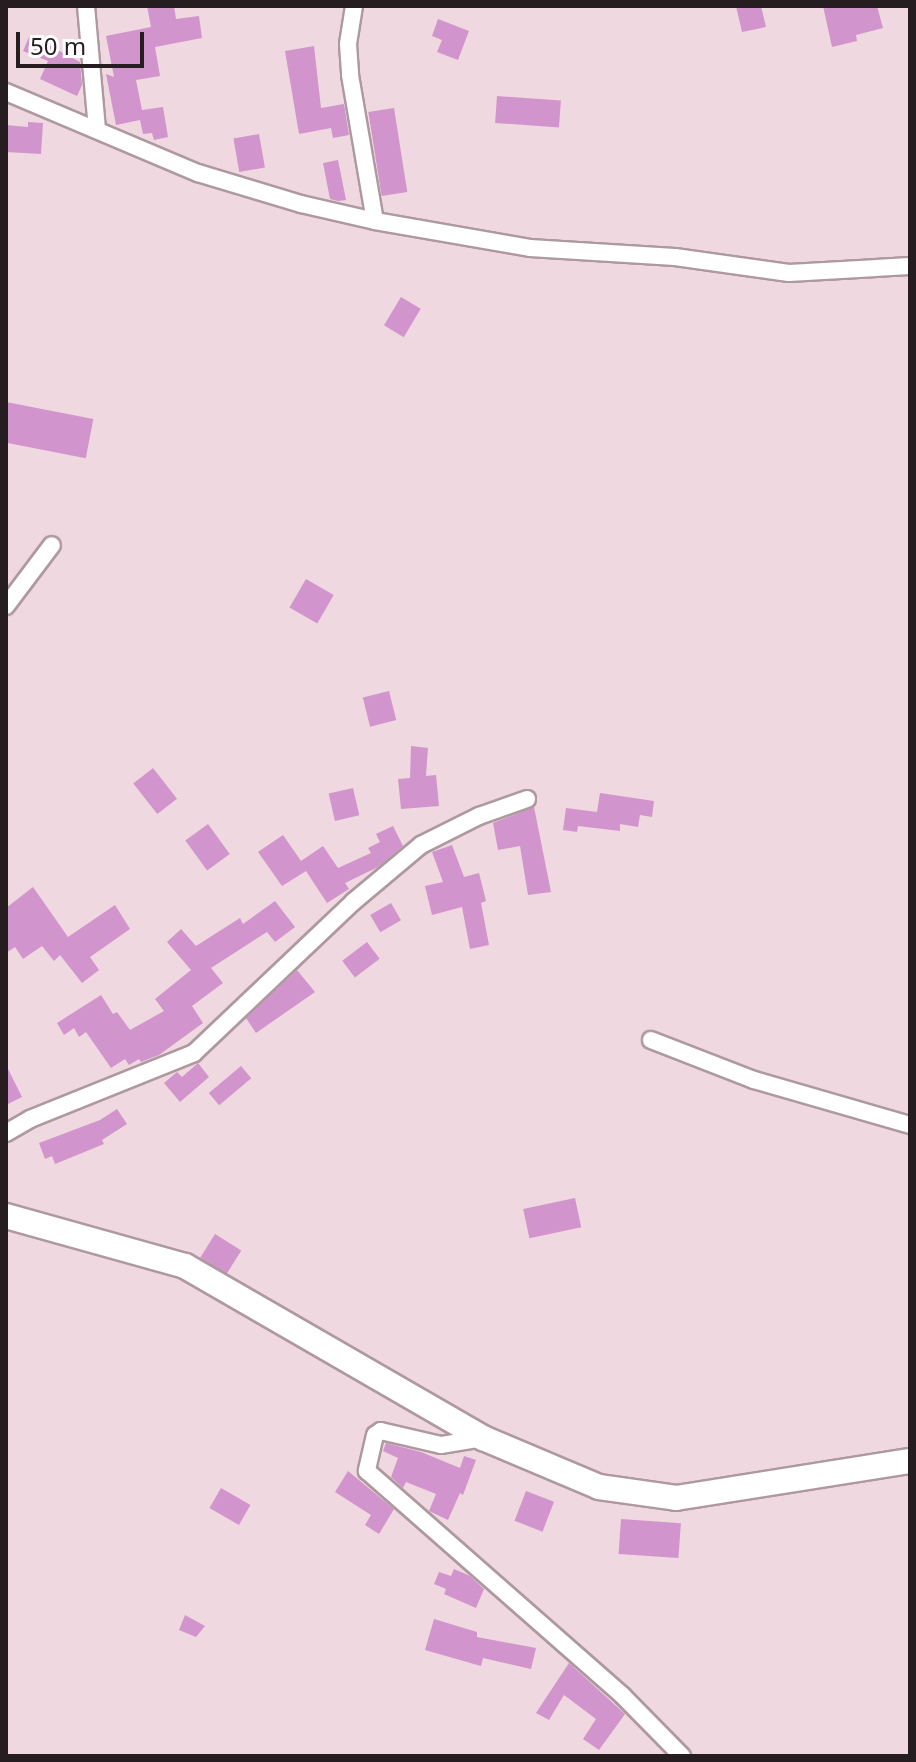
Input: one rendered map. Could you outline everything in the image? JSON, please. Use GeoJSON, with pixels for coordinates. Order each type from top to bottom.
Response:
{"type":"FeatureCollection","features":[{"type":"Feature","properties":{"kind":"street"},"geometry":{"type":"LineString","coordinates":[[86,6],[97,130]]}},
{"type":"Feature","properties":{"kind":"street"},"geometry":{"type":"LineString","coordinates":[[354,6],[348,44],[350,75],[375,221]]}},
{"type":"Feature","properties":{"kind":"street"},"geometry":{"type":"LineString","coordinates":[[6,92],[198,173],[301,204],[375,221],[530,248],[675,257],[789,273],[910,266]]}},
{"type":"Feature","properties":{"kind":"street"},"geometry":{"type":"LineString","coordinates":[[6,606],[52,545]]}},
{"type":"Feature","properties":{"kind":"street"},"geometry":{"type":"LineString","coordinates":[[6,1133],[30,1119],[194,1053],[353,902],[421,845],[479,816],[527,799]]}},
{"type":"Feature","properties":{"kind":"street"},"geometry":{"type":"LineString","coordinates":[[651,1040],[754,1080],[910,1125]]}},
{"type":"Feature","properties":{"kind":"street"},"geometry":{"type":"LineString","coordinates":[[6,1216],[185,1266],[483,1438],[599,1487],[676,1498],[910,1461]]}},
{"type":"Feature","properties":{"kind":"street"},"geometry":{"type":"LineString","coordinates":[[483,1438],[441,1445],[381,1431],[375,1435],[367,1471],[623,1696],[682,1756]]}},
{"type":"Feature","properties":{"kind":"building"},"geometry":{"type":"Polygon","coordinates":[[[147,6],[174,6],[176,19],[199,16],[202,38],[155,47],[160,76],[136,80],[142,110],[163,107],[168,137],[154,140],[152,133],[143,134],[140,120],[116,125],[106,74],[114,77],[106,36],[151,27],[147,6]]]}},
{"type":"Feature","properties":{"kind":"building"},"geometry":{"type":"Polygon","coordinates":[[[736,6],[761,6],[766,27],[742,32],[736,6]]]}},
{"type":"Feature","properties":{"kind":"building"},"geometry":{"type":"Polygon","coordinates":[[[823,6],[877,6],[883,28],[856,35],[857,41],[832,47],[823,6]]]}},
{"type":"Feature","properties":{"kind":"building"},"geometry":{"type":"Polygon","coordinates":[[[438,19],[469,31],[458,60],[437,52],[442,40],[432,36],[438,19]]]}},
{"type":"Feature","properties":{"kind":"building"},"geometry":{"type":"Polygon","coordinates":[[[30,35],[80,62],[82,85],[77,96],[40,79],[48,61],[23,51],[30,35]]]}},
{"type":"Feature","properties":{"kind":"building"},"geometry":{"type":"Polygon","coordinates":[[[314,46],[321,108],[344,104],[349,135],[333,138],[331,128],[299,134],[285,51],[314,46]]]}},
{"type":"Feature","properties":{"kind":"building"},"geometry":{"type":"Polygon","coordinates":[[[497,96],[561,100],[559,127],[495,123],[497,96]]]}},
{"type":"Feature","properties":{"kind":"building"},"geometry":{"type":"Polygon","coordinates":[[[394,108],[407,192],[382,196],[368,112],[394,108]]]}},
{"type":"Feature","properties":{"kind":"building"},"geometry":{"type":"Polygon","coordinates":[[[28,122],[43,123],[41,154],[6,152],[6,125],[28,127],[28,122]]]}},
{"type":"Feature","properties":{"kind":"building"},"geometry":{"type":"Polygon","coordinates":[[[259,134],[265,167],[239,172],[233,139],[259,134]]]}},
{"type":"Feature","properties":{"kind":"building"},"geometry":{"type":"Polygon","coordinates":[[[338,160],[346,200],[338,201],[330,199],[323,163],[338,160]]]}},
{"type":"Feature","properties":{"kind":"building"},"geometry":{"type":"Polygon","coordinates":[[[401,297],[421,309],[404,337],[384,325],[401,297]]]}},
{"type":"Feature","properties":{"kind":"building"},"geometry":{"type":"Polygon","coordinates":[[[6,402],[93,419],[86,458],[6,443],[6,402]]]}},
{"type":"Feature","properties":{"kind":"building"},"geometry":{"type":"Polygon","coordinates":[[[306,579],[334,595],[317,624],[290,608],[306,579]]]}},
{"type":"Feature","properties":{"kind":"building"},"geometry":{"type":"Polygon","coordinates":[[[389,691],[396,720],[370,727],[363,698],[389,691]]]}},
{"type":"Feature","properties":{"kind":"building"},"geometry":{"type":"Polygon","coordinates":[[[411,746],[428,748],[426,776],[436,775],[439,806],[401,809],[398,779],[410,778],[411,746]]]}},
{"type":"Feature","properties":{"kind":"building"},"geometry":{"type":"Polygon","coordinates":[[[153,768],[177,799],[157,814],[133,783],[153,768]]]}},
{"type":"Feature","properties":{"kind":"building"},"geometry":{"type":"Polygon","coordinates":[[[353,788],[359,815],[335,821],[329,794],[353,788]]]}},
{"type":"Feature","properties":{"kind":"building"},"geometry":{"type":"Polygon","coordinates":[[[600,793],[654,801],[652,817],[640,815],[638,827],[620,824],[620,831],[578,826],[577,832],[563,830],[566,808],[597,812],[600,793]]]}},
{"type":"Feature","properties":{"kind":"building"},"geometry":{"type":"Polygon","coordinates":[[[534,807],[551,892],[528,895],[520,846],[498,850],[493,823],[534,807]]]}},
{"type":"Feature","properties":{"kind":"building"},"geometry":{"type":"Polygon","coordinates":[[[208,824],[230,854],[207,870],[185,840],[208,824]]]}},
{"type":"Feature","properties":{"kind":"building"},"geometry":{"type":"Polygon","coordinates":[[[393,826],[403,846],[378,867],[345,883],[349,889],[327,903],[306,871],[282,886],[258,852],[283,835],[301,861],[323,846],[338,868],[371,853],[368,848],[380,842],[376,834],[393,826]]]}},
{"type":"Feature","properties":{"kind":"building"},"geometry":{"type":"Polygon","coordinates":[[[452,845],[464,877],[479,873],[486,901],[481,903],[489,945],[470,949],[462,907],[432,915],[425,886],[443,882],[432,852],[452,845]]]}},
{"type":"Feature","properties":{"kind":"building"},"geometry":{"type":"Polygon","coordinates":[[[33,887],[68,937],[115,905],[130,929],[90,957],[99,970],[82,983],[60,955],[54,961],[42,946],[23,959],[15,947],[6,953],[6,908],[33,887]]]}},
{"type":"Feature","properties":{"kind":"building"},"geometry":{"type":"Polygon","coordinates":[[[275,901],[295,927],[275,942],[267,932],[211,968],[223,983],[192,1006],[203,1023],[159,1055],[141,1062],[139,1059],[129,1065],[125,1059],[111,1068],[86,1032],[79,1037],[74,1028],[64,1035],[57,1023],[101,995],[113,1014],[117,1012],[130,1030],[164,1011],[155,999],[191,970],[167,942],[181,929],[196,946],[240,918],[243,924],[275,901]]]}},
{"type":"Feature","properties":{"kind":"building"},"geometry":{"type":"Polygon","coordinates":[[[391,903],[401,920],[380,932],[370,915],[391,903]]]}},
{"type":"Feature","properties":{"kind":"building"},"geometry":{"type":"Polygon","coordinates":[[[367,942],[380,959],[355,977],[342,961],[367,942]]]}},
{"type":"Feature","properties":{"kind":"building"},"geometry":{"type":"Polygon","coordinates":[[[297,970],[315,992],[256,1033],[246,1018],[297,970]]]}},
{"type":"Feature","properties":{"kind":"building"},"geometry":{"type":"Polygon","coordinates":[[[198,1063],[209,1077],[180,1102],[164,1083],[177,1072],[182,1077],[198,1063]]]}},
{"type":"Feature","properties":{"kind":"building"},"geometry":{"type":"Polygon","coordinates":[[[6,1065],[22,1097],[6,1105],[6,1065]]]}},
{"type":"Feature","properties":{"kind":"building"},"geometry":{"type":"Polygon","coordinates":[[[241,1066],[251,1078],[219,1105],[209,1093],[241,1066]]]}},
{"type":"Feature","properties":{"kind":"building"},"geometry":{"type":"Polygon","coordinates":[[[117,1109],[127,1124],[102,1140],[104,1144],[55,1164],[52,1156],[45,1159],[39,1143],[100,1120],[117,1109]]]}},
{"type":"Feature","properties":{"kind":"building"},"geometry":{"type":"Polygon","coordinates":[[[575,1198],[581,1227],[529,1238],[523,1209],[575,1198]]]}},
{"type":"Feature","properties":{"kind":"building"},"geometry":{"type":"Polygon","coordinates":[[[215,1234],[241,1250],[226,1274],[200,1258],[215,1234]]]}},
{"type":"Feature","properties":{"kind":"building"},"geometry":{"type":"Polygon","coordinates":[[[386,1443],[421,1452],[460,1468],[464,1456],[476,1460],[463,1495],[460,1493],[448,1520],[429,1511],[436,1494],[406,1482],[403,1488],[391,1477],[398,1458],[383,1451],[386,1443]]]}},
{"type":"Feature","properties":{"kind":"building"},"geometry":{"type":"Polygon","coordinates":[[[348,1471],[394,1509],[379,1534],[365,1525],[371,1515],[335,1492],[348,1471]]]}},
{"type":"Feature","properties":{"kind":"building"},"geometry":{"type":"Polygon","coordinates":[[[221,1488],[250,1505],[239,1525],[210,1508],[221,1488]]]}},
{"type":"Feature","properties":{"kind":"building"},"geometry":{"type":"Polygon","coordinates":[[[526,1491],[554,1502],[543,1532],[515,1521],[526,1491]]]}},
{"type":"Feature","properties":{"kind":"building"},"geometry":{"type":"Polygon","coordinates":[[[621,1519],[681,1523],[678,1558],[619,1554],[621,1519]]]}},
{"type":"Feature","properties":{"kind":"building"},"geometry":{"type":"Polygon","coordinates":[[[454,1569],[470,1576],[484,1589],[476,1608],[444,1594],[446,1589],[434,1584],[439,1572],[451,1576],[454,1569]]]}},
{"type":"Feature","properties":{"kind":"building"},"geometry":{"type":"Polygon","coordinates":[[[185,1615],[205,1626],[196,1637],[179,1630],[185,1615]]]}},
{"type":"Feature","properties":{"kind":"building"},"geometry":{"type":"Polygon","coordinates":[[[434,1619],[477,1632],[477,1637],[536,1648],[531,1669],[483,1658],[481,1666],[425,1650],[434,1619]]]}},
{"type":"Feature","properties":{"kind":"building"},"geometry":{"type":"Polygon","coordinates":[[[569,1663],[625,1714],[599,1750],[583,1739],[596,1719],[564,1695],[549,1720],[536,1713],[569,1663]]]}}]}
